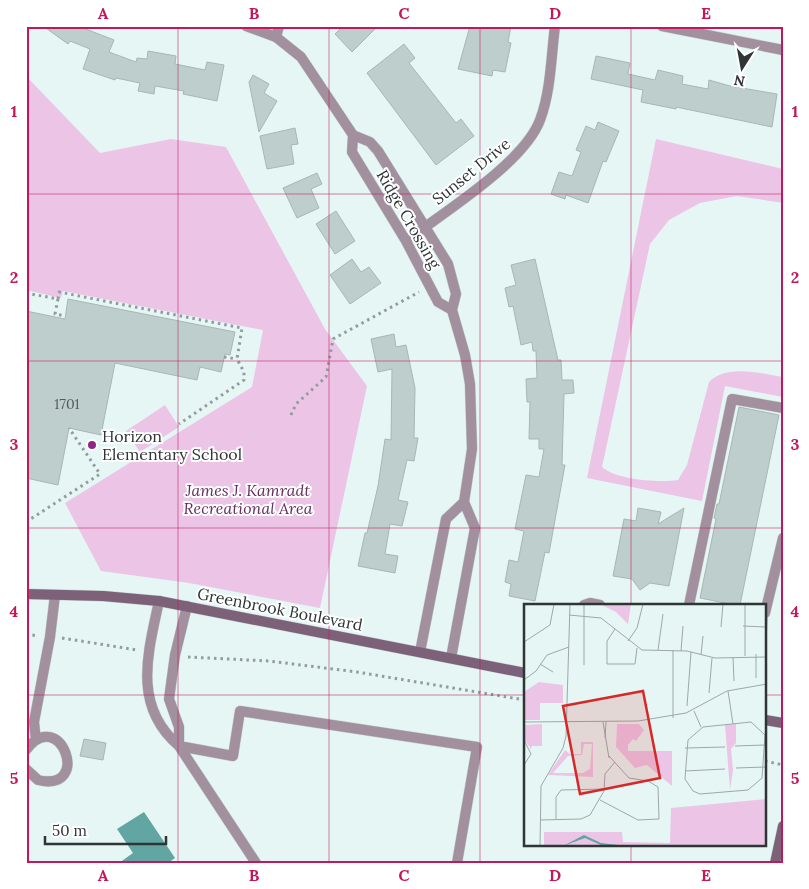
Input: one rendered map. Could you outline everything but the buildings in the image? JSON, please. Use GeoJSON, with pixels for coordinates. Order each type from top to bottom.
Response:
{"type":"FeatureCollection","features":[{"type":"Feature","properties":{"kind":"main road","name":"Greenbrook Boulevard"},"geometry":{"type":"LineString","coordinates":[[26,594],[103,596],[160,601],[524,672]]}},
{"type":"Feature","properties":{"kind":"main road"},"geometry":{"type":"LineString","coordinates":[[766,720],[783,723]]}},
{"type":"Feature","properties":{"kind":"main road"},"geometry":{"type":"LineString","coordinates":[[774,863],[783,826]]}},
{"type":"Feature","properties":{"kind":"street","name":"Ridge Crossing"},"geometry":{"type":"LineString","coordinates":[[246,26],[276,37],[301,57],[354,135],[370,142],[378,151],[448,264],[456,294],[452,310],[465,355],[472,405],[472,449],[464,502]]}},
{"type":"Feature","properties":{"kind":"street"},"geometry":{"type":"LineString","coordinates":[[276,37],[279,26]]}},
{"type":"Feature","properties":{"kind":"street","name":"Sunset Drive"},"geometry":{"type":"LineString","coordinates":[[406,241],[508,163],[527,144],[544,109],[555,26]]}},
{"type":"Feature","properties":{"kind":"street"},"geometry":{"type":"LineString","coordinates":[[662,26],[783,50]]}},
{"type":"Feature","properties":{"kind":"street","name":"Ridge Crossing"},"geometry":{"type":"LineString","coordinates":[[354,135],[352,152],[406,241],[438,302],[452,310]]}},
{"type":"Feature","properties":{"kind":"street"},"geometry":{"type":"LineString","coordinates":[[689,604],[732,398],[783,408]]}},
{"type":"Feature","properties":{"kind":"street"},"geometry":{"type":"LineString","coordinates":[[420,652],[446,519],[464,502],[475,528],[451,658]]}},
{"type":"Feature","properties":{"kind":"street"},"geometry":{"type":"LineString","coordinates":[[766,609],[783,538]]}},
{"type":"Feature","properties":{"kind":"street"},"geometry":{"type":"LineString","coordinates":[[36,740],[34,722],[50,637],[55,595]]}},
{"type":"Feature","properties":{"kind":"street"},"geometry":{"type":"LineString","coordinates":[[160,601],[146,683],[152,710],[169,737],[179,746],[256,863]]}},
{"type":"Feature","properties":{"kind":"street"},"geometry":{"type":"LineString","coordinates":[[179,746],[179,727],[168,699],[175,655],[187,606]]}},
{"type":"Feature","properties":{"kind":"street"},"geometry":{"type":"LineString","coordinates":[[179,746],[233,756],[240,712],[477,747],[457,863]]}},
{"type":"Feature","properties":{"kind":"street"},"geometry":{"type":"LineString","coordinates":[[26,750],[36,740],[51,738],[63,746],[67,752],[67,766],[58,778],[45,782],[31,777],[26,769]]}},
{"type":"Feature","properties":{"kind":"path"},"geometry":{"type":"LineString","coordinates":[[291,415],[296,404],[326,377],[333,339],[424,289]]}},
{"type":"Feature","properties":{"kind":"path"},"geometry":{"type":"LineString","coordinates":[[65,316],[55,314],[59,292],[242,328],[236,359],[244,372],[242,383],[179,424]]}},
{"type":"Feature","properties":{"kind":"path"},"geometry":{"type":"LineString","coordinates":[[26,293],[58,299]]}},
{"type":"Feature","properties":{"kind":"path"},"geometry":{"type":"LineString","coordinates":[[224,357],[236,359]]}},
{"type":"Feature","properties":{"kind":"path"},"geometry":{"type":"LineString","coordinates":[[26,522],[100,474],[69,428]]}},
{"type":"Feature","properties":{"kind":"path"},"geometry":{"type":"LineString","coordinates":[[26,634],[42,636]]}},
{"type":"Feature","properties":{"kind":"path"},"geometry":{"type":"LineString","coordinates":[[60,638],[144,650]]}},
{"type":"Feature","properties":{"kind":"path"},"geometry":{"type":"LineString","coordinates":[[185,657],[260,661],[357,672],[524,700]]}},
{"type":"Feature","properties":{"kind":"path"},"geometry":{"type":"LineString","coordinates":[[766,761],[783,765]]}},
{"type":"Feature","properties":{"kind":"green space","name":"James J. Kamradt Recreational Area"},"geometry":{"type":"Polygon","coordinates":[[[26,76],[100,153],[171,139],[226,147],[325,329],[367,386],[320,608],[189,583],[101,571],[65,503],[252,387],[263,330],[63,291],[61,298],[26,290],[26,76]]]}},
{"type":"Feature","properties":{"kind":"green space"},"geometry":{"type":"Polygon","coordinates":[[[656,139],[783,169],[783,203],[737,196],[700,203],[669,220],[650,244],[602,467],[627,478],[660,481],[678,480],[687,465],[709,382],[716,376],[734,371],[783,377],[783,397],[725,386],[702,501],[587,478],[656,139]]]}},
{"type":"Feature","properties":{"kind":"green space"},"geometry":{"type":"Polygon","coordinates":[[[165,405],[179,427],[140,452],[126,431],[165,405]]]}},
{"type":"Feature","properties":{"kind":"water"},"geometry":{"type":"Polygon","coordinates":[[[144,812],[175,858],[168,863],[119,863],[133,853],[117,829],[144,812]]]}},
{"type":"Feature","properties":{"kind":"place","name":"Horizon Elementary School"},"geometry":{"type":"Point","coordinates":[92,445]}}]}
